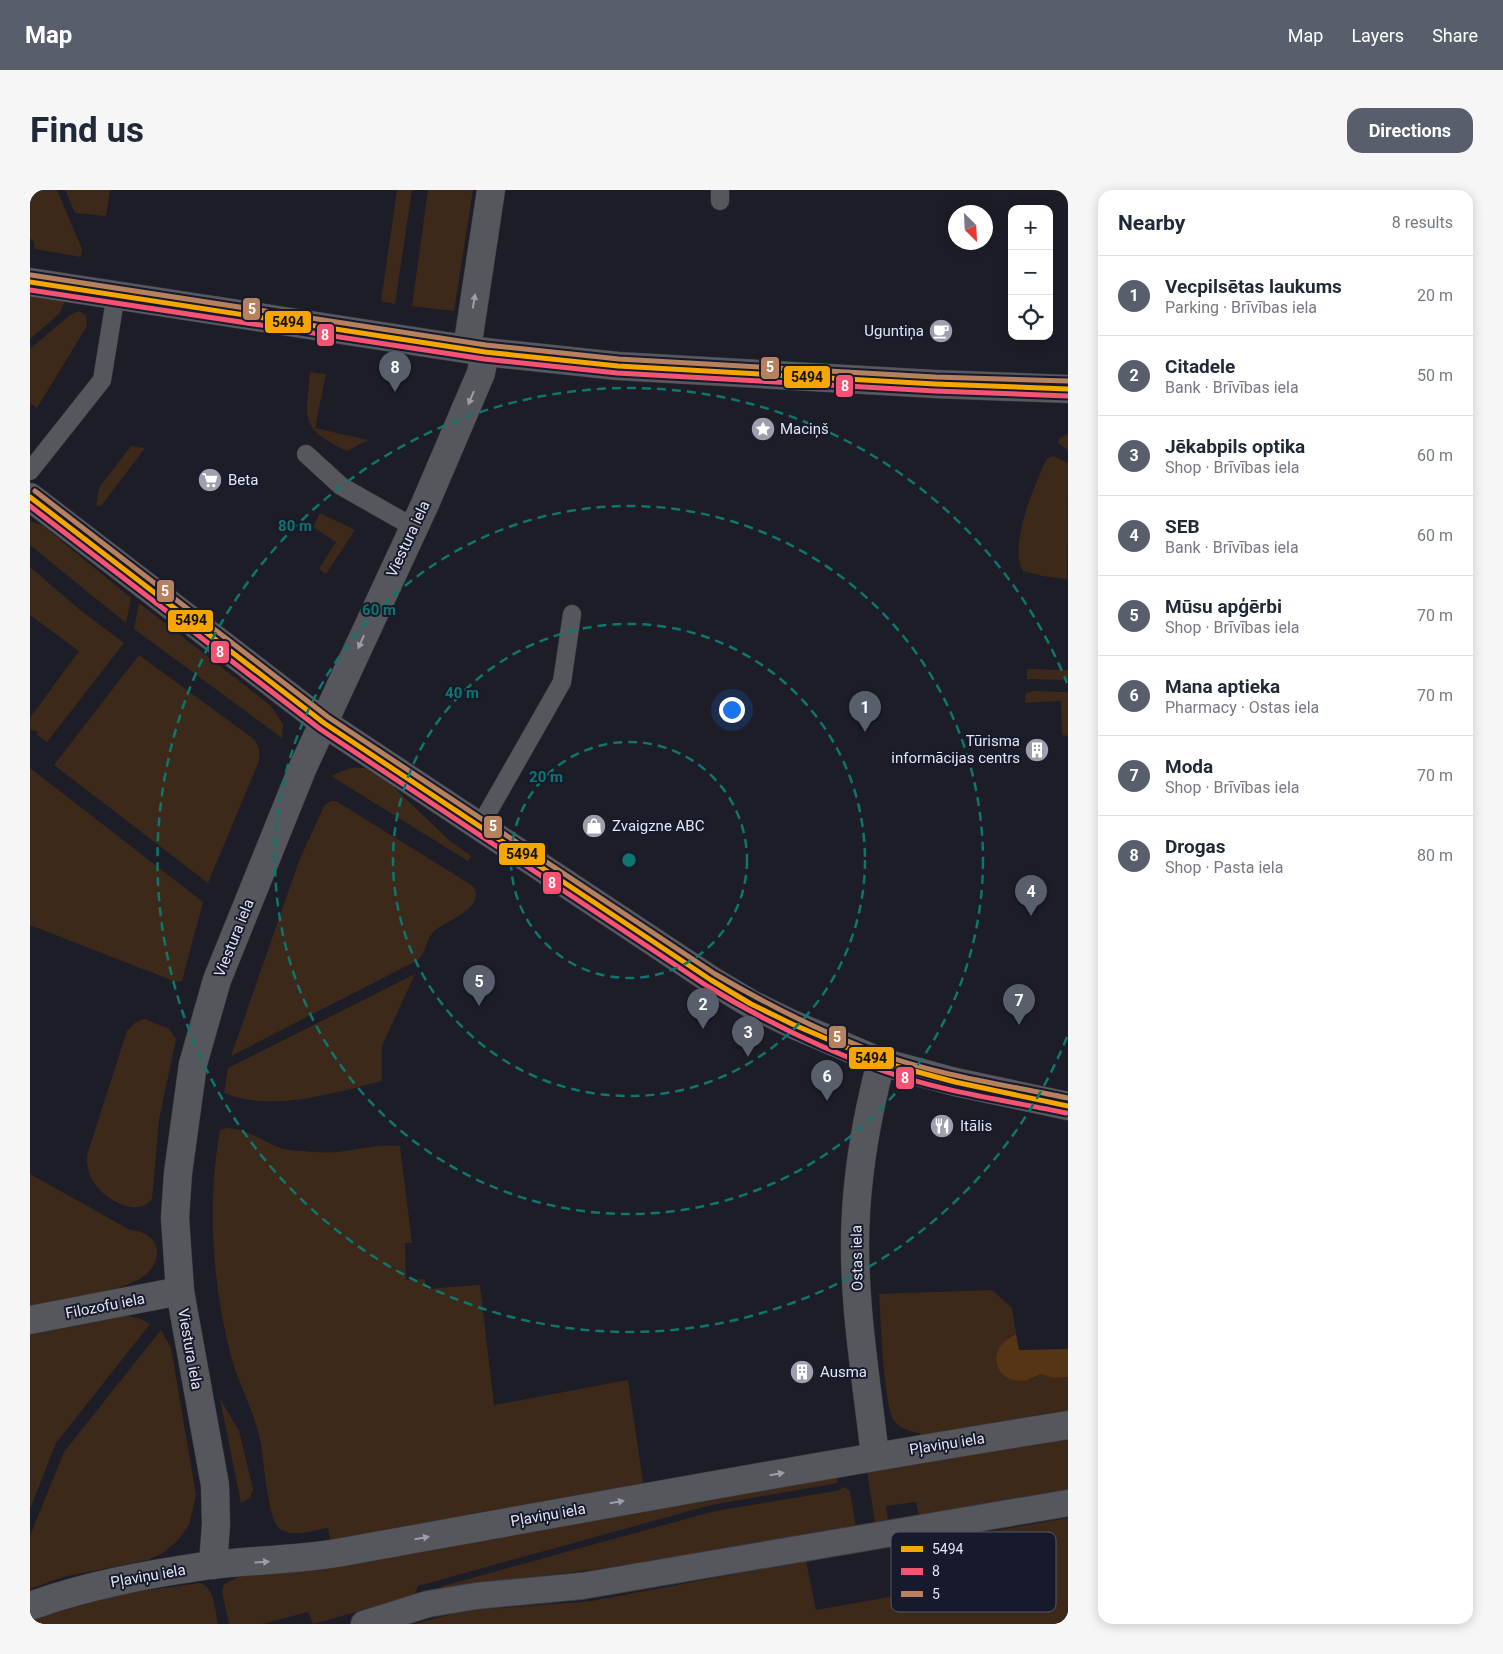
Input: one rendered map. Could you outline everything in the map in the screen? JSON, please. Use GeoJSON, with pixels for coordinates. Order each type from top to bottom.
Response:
{"type":"FeatureCollection","features":[{"type":"Feature","properties":{"kind":"main road"},"geometry":{"type":"LineString","coordinates":[[30,282],[476,350],[618,366],[935,384],[1068,389]]}},
{"type":"Feature","properties":{"kind":"main road"},"geometry":{"type":"LineString","coordinates":[[30,497],[324,722],[751,1004],[881,1062],[955,1082],[1068,1106]]}},
{"type":"Feature","properties":{"kind":"street","name":"Viestura iela"},"geometry":{"type":"LineString","coordinates":[[213,1565],[216,1524],[215,1485],[180,1291],[175,1218],[184,1121],[193,1064],[217,980],[303,767],[414,527],[481,373],[476,350],[491,190]]}},
{"type":"Feature","properties":{"kind":"street","name":"Ostas iela"},"geometry":{"type":"LineString","coordinates":[[875,1456],[857,1295],[856,1214],[862,1145],[881,1062]]}},
{"type":"Feature","properties":{"kind":"street","name":"Filozofu iela"},"geometry":{"type":"LineString","coordinates":[[30,1320],[180,1291]]}},
{"type":"Feature","properties":{"kind":"street","name":"Pļaviņu iela"},"geometry":{"type":"LineString","coordinates":[[30,1606],[90,1587],[213,1565],[318,1556],[875,1456],[1068,1425]]}},
{"type":"Feature","properties":{"kind":"street"},"geometry":{"type":"LineString","coordinates":[[898,1532],[1068,1503]]}},
{"type":"Feature","properties":{"kind":"street"},"geometry":{"type":"LineString","coordinates":[[364,1624],[428,1604],[476,1596],[582,1586],[891,1533]]}},
{"type":"Feature","properties":{"kind":"lane"},"geometry":{"type":"LineString","coordinates":[[30,471],[102,380],[116,294]]}},
{"type":"Feature","properties":{"kind":"lane"},"geometry":{"type":"LineString","coordinates":[[306,454],[341,486],[414,527]]}},
{"type":"Feature","properties":{"kind":"lane"},"geometry":{"type":"LineString","coordinates":[[480,826],[562,682],[572,614]]}},
{"type":"Feature","properties":{"kind":"shaded area"},"geometry":{"type":"Polygon","coordinates":[[[30,190],[57,190],[82,249],[81,257],[35,249],[34,242],[30,238],[30,190]]]}},
{"type":"Feature","properties":{"kind":"shaded area"},"geometry":{"type":"Polygon","coordinates":[[[65,190],[110,190],[106,216],[75,213],[65,190]]]}},
{"type":"Feature","properties":{"kind":"shaded area"},"geometry":{"type":"Polygon","coordinates":[[[397,190],[412,190],[395,304],[381,301],[397,190]]]}},
{"type":"Feature","properties":{"kind":"shaded area"},"geometry":{"type":"Polygon","coordinates":[[[428,190],[473,190],[454,311],[412,306],[428,190]]]}},
{"type":"Feature","properties":{"kind":"shaded area"},"geometry":{"type":"Polygon","coordinates":[[[30,294],[66,299],[59,314],[30,339],[30,294]]]}},
{"type":"Feature","properties":{"kind":"shaded area"},"geometry":{"type":"Polygon","coordinates":[[[79,311],[86,315],[87,326],[37,408],[30,403],[30,349],[70,315],[79,311]]]}},
{"type":"Feature","properties":{"kind":"shaded area"},"geometry":{"type":"Polygon","coordinates":[[[310,372],[326,374],[315,428],[368,440],[347,451],[320,436],[313,429],[307,412],[310,372]]]}},
{"type":"Feature","properties":{"kind":"shaded area"},"geometry":{"type":"Polygon","coordinates":[[[1068,434],[1068,450],[1058,443],[1060,438],[1068,434]]]}},
{"type":"Feature","properties":{"kind":"shaded area"},"geometry":{"type":"Polygon","coordinates":[[[131,446],[145,448],[101,506],[98,505],[96,507],[99,488],[131,446]]]}},
{"type":"Feature","properties":{"kind":"shaded area"},"geometry":{"type":"Polygon","coordinates":[[[1053,456],[1068,463],[1067,579],[1042,576],[1023,571],[1019,560],[1021,531],[1030,498],[1047,459],[1053,456]]]}},
{"type":"Feature","properties":{"kind":"shaded area"},"geometry":{"type":"Polygon","coordinates":[[[320,513],[355,530],[326,574],[319,569],[336,542],[313,527],[320,513]]]}},
{"type":"Feature","properties":{"kind":"shaded area"},"geometry":{"type":"Polygon","coordinates":[[[30,521],[42,525],[131,598],[126,623],[30,545],[30,521]]]}},
{"type":"Feature","properties":{"kind":"shaded area"},"geometry":{"type":"Polygon","coordinates":[[[30,567],[80,610],[124,643],[47,742],[37,735],[38,732],[30,729],[30,718],[79,651],[30,615],[30,567]]]}},
{"type":"Feature","properties":{"kind":"shaded area"},"geometry":{"type":"Polygon","coordinates":[[[139,603],[270,705],[283,724],[282,738],[134,629],[139,603]]]}},
{"type":"Feature","properties":{"kind":"shaded area"},"geometry":{"type":"Polygon","coordinates":[[[139,655],[255,740],[259,749],[259,761],[208,883],[54,765],[139,655]]]}},
{"type":"Feature","properties":{"kind":"shaded area"},"geometry":{"type":"Polygon","coordinates":[[[1027,669],[1068,670],[1068,680],[1027,679],[1027,669]]]}},
{"type":"Feature","properties":{"kind":"shaded area"},"geometry":{"type":"Polygon","coordinates":[[[1035,691],[1068,692],[1068,736],[1062,735],[1061,701],[1025,703],[1026,693],[1035,691]]]}},
{"type":"Feature","properties":{"kind":"shaded area"},"geometry":{"type":"Polygon","coordinates":[[[30,768],[203,902],[182,981],[176,982],[30,925],[30,768]]]}},
{"type":"Feature","properties":{"kind":"shaded area"},"geometry":{"type":"Polygon","coordinates":[[[350,768],[365,768],[382,776],[449,840],[471,856],[468,861],[331,776],[350,768]]]}},
{"type":"Feature","properties":{"kind":"shaded area"},"geometry":{"type":"Polygon","coordinates":[[[331,801],[336,801],[473,886],[476,894],[475,901],[463,913],[433,932],[423,954],[418,960],[231,1056],[299,861],[324,806],[331,801]]]}},
{"type":"Feature","properties":{"kind":"shaded area"},"geometry":{"type":"Polygon","coordinates":[[[415,974],[382,1046],[382,1081],[303,1099],[282,1101],[243,1099],[224,1093],[228,1068],[415,974]]]}},
{"type":"Feature","properties":{"kind":"shaded area"},"geometry":{"type":"Polygon","coordinates":[[[145,1019],[169,1029],[176,1039],[159,1120],[152,1199],[145,1205],[129,1207],[104,1194],[93,1181],[89,1172],[87,1155],[127,1031],[136,1022],[145,1019]]]}},
{"type":"Feature","properties":{"kind":"shaded area"},"geometry":{"type":"Polygon","coordinates":[[[227,1128],[246,1132],[277,1147],[294,1150],[326,1152],[379,1146],[400,1146],[412,1243],[405,1243],[406,1280],[425,1279],[426,1289],[480,1285],[494,1405],[628,1380],[644,1489],[331,1544],[328,1528],[297,1533],[285,1532],[280,1529],[272,1515],[259,1434],[231,1356],[219,1300],[213,1243],[214,1186],[220,1130],[227,1128]]]}},
{"type":"Feature","properties":{"kind":"shaded area"},"geometry":{"type":"Polygon","coordinates":[[[30,1174],[130,1230],[142,1232],[150,1237],[157,1251],[156,1260],[152,1268],[136,1281],[113,1290],[30,1306],[30,1174]]]}},
{"type":"Feature","properties":{"kind":"shaded area"},"geometry":{"type":"Polygon","coordinates":[[[992,1290],[1012,1308],[1016,1334],[1009,1337],[1030,1380],[1040,1374],[1053,1378],[1068,1377],[1068,1416],[921,1440],[920,1433],[900,1427],[895,1422],[891,1413],[885,1381],[879,1294],[992,1290]]]}},
{"type":"Feature","properties":{"kind":"shaded area"},"geometry":{"type":"Polygon","coordinates":[[[127,1316],[141,1319],[150,1324],[56,1443],[30,1509],[30,1335],[127,1316]]]}},
{"type":"Feature","properties":{"kind":"shaded area"},"geometry":{"type":"Polygon","coordinates":[[[161,1330],[171,1348],[196,1495],[189,1525],[178,1540],[163,1553],[148,1560],[63,1577],[30,1589],[30,1536],[64,1452],[161,1330]]]}},
{"type":"Feature","properties":{"kind":"shaded area"},"geometry":{"type":"Polygon","coordinates":[[[1016,1334],[1019,1350],[1068,1349],[1068,1377],[1053,1378],[1040,1374],[1026,1380],[1015,1380],[1005,1377],[999,1370],[996,1361],[998,1351],[1004,1342],[1016,1334]]]}},
{"type":"Feature","properties":{"kind":"shaded area"},"geometry":{"type":"Polygon","coordinates":[[[220,1399],[239,1431],[253,1489],[250,1498],[241,1503],[220,1399]]]}},
{"type":"Feature","properties":{"kind":"shaded area"},"geometry":{"type":"Polygon","coordinates":[[[1068,1437],[1068,1491],[919,1516],[916,1502],[886,1506],[888,1521],[875,1523],[867,1471],[1068,1437]]]}},
{"type":"Feature","properties":{"kind":"shaded area"},"geometry":{"type":"Polygon","coordinates":[[[837,1475],[838,1483],[711,1505],[418,1586],[414,1596],[313,1624],[308,1612],[263,1624],[229,1624],[222,1592],[224,1584],[238,1577],[330,1565],[837,1475]]]}},
{"type":"Feature","properties":{"kind":"shaded area"},"geometry":{"type":"Polygon","coordinates":[[[845,1487],[850,1491],[856,1528],[597,1569],[440,1589],[443,1586],[715,1511],[836,1491],[845,1487]]]}},
{"type":"Feature","properties":{"kind":"shaded area"},"geometry":{"type":"Polygon","coordinates":[[[1068,1518],[1068,1624],[414,1624],[463,1611],[591,1601],[806,1561],[816,1610],[891,1597],[891,1612],[1056,1612],[1056,1532],[988,1532],[1068,1518]]]}},
{"type":"Feature","properties":{"kind":"shaded area"},"geometry":{"type":"Polygon","coordinates":[[[201,1583],[206,1586],[212,1595],[218,1624],[30,1624],[30,1620],[38,1617],[109,1595],[201,1583]]]}},
{"type":"Feature","properties":{"kind":"transit line","name":"5"},"geometry":{"type":"LineString","coordinates":[[31,275],[486,345],[619,359],[935,377],[1068,381]]}},
{"type":"Feature","properties":{"kind":"transit line","name":"5494"},"geometry":{"type":"LineString","coordinates":[[30,282],[485,352],[618,366],[935,384],[1068,389]]}},
{"type":"Feature","properties":{"kind":"transit line","name":"8"},"geometry":{"type":"LineString","coordinates":[[30,290],[484,359],[617,373],[935,391],[1068,396]]}},
{"type":"Feature","properties":{"kind":"transit line","name":"5"},"geometry":{"type":"LineString","coordinates":[[35,491],[328,717],[715,974],[797,1018],[883,1055],[928,1069],[1068,1098]]}},
{"type":"Feature","properties":{"kind":"transit line","name":"5494"},"geometry":{"type":"LineString","coordinates":[[30,497],[324,723],[711,980],[751,1004],[792,1024],[881,1062],[955,1082],[1068,1106]]}},
{"type":"Feature","properties":{"kind":"transit line","name":"8"},"geometry":{"type":"LineString","coordinates":[[30,506],[320,729],[727,998],[812,1042],[901,1077],[948,1089],[1066,1113]]}},
{"type":"Feature","properties":{"kind":"place","name":"Uguntiņa"},"geometry":{"type":"Point","coordinates":[941,331]}},
{"type":"Feature","properties":{"kind":"place","name":"Drogas"},"geometry":{"type":"Point","coordinates":[395,392]}},
{"type":"Feature","properties":{"kind":"place","name":"Maciņš"},"geometry":{"type":"Point","coordinates":[763,429]}},
{"type":"Feature","properties":{"kind":"place","name":"Beta"},"geometry":{"type":"Point","coordinates":[210,480]}},
{"type":"Feature","properties":{"kind":"place","name":"Vecpilsētas laukums"},"geometry":{"type":"Point","coordinates":[865,732]}},
{"type":"Feature","properties":{"kind":"place","name":"Tūrisma informācijas centrs"},"geometry":{"type":"Point","coordinates":[1037,750]}},
{"type":"Feature","properties":{"kind":"place","name":"Zvaigzne ABC"},"geometry":{"type":"Point","coordinates":[594,826]}},
{"type":"Feature","properties":{"kind":"place","name":"SEB"},"geometry":{"type":"Point","coordinates":[1031,916]}},
{"type":"Feature","properties":{"kind":"place","name":"Mūsu apģērbi"},"geometry":{"type":"Point","coordinates":[479,1006]}},
{"type":"Feature","properties":{"kind":"place","name":"Moda"},"geometry":{"type":"Point","coordinates":[1019,1025]}},
{"type":"Feature","properties":{"kind":"place","name":"Citadele"},"geometry":{"type":"Point","coordinates":[703,1029]}},
{"type":"Feature","properties":{"kind":"place","name":"Jēkabpils optika"},"geometry":{"type":"Point","coordinates":[748,1057]}},
{"type":"Feature","properties":{"kind":"place","name":"Mana aptieka"},"geometry":{"type":"Point","coordinates":[827,1101]}},
{"type":"Feature","properties":{"kind":"place","name":"Itālis"},"geometry":{"type":"Point","coordinates":[942,1126]}},
{"type":"Feature","properties":{"kind":"place","name":"Ausma"},"geometry":{"type":"Point","coordinates":[802,1372]}}]}
